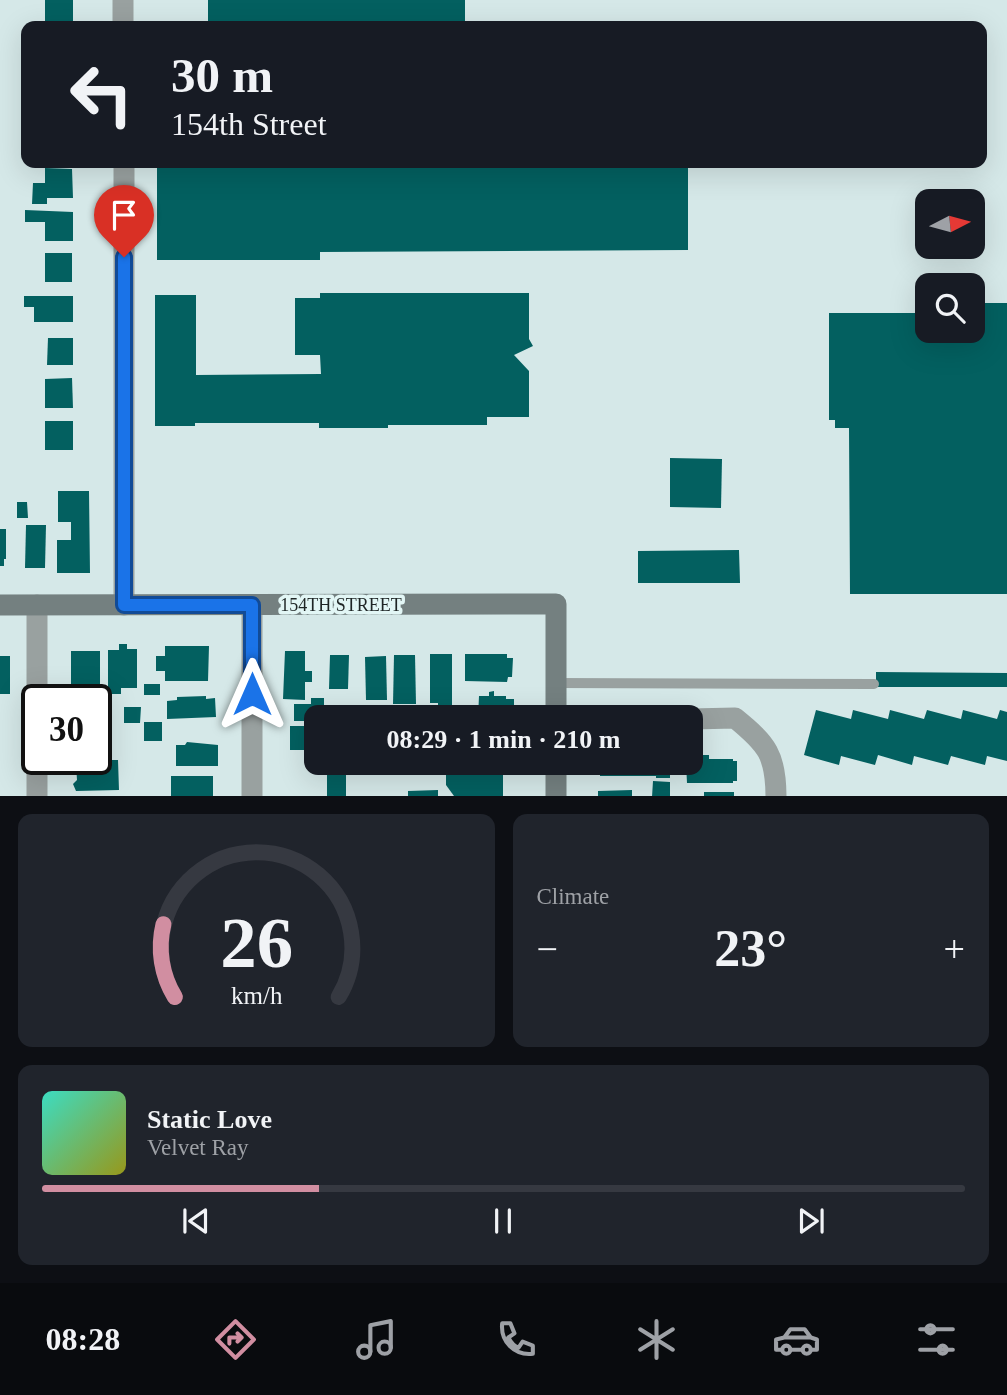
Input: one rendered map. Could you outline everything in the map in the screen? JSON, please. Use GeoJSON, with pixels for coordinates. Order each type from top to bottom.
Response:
{"type":"FeatureCollection","features":[{"type":"Feature","properties":{"kind":"street"},"geometry":{"type":"LineString","coordinates":[[123,0],[123,21]]}},
{"type":"Feature","properties":{"kind":"street"},"geometry":{"type":"LineString","coordinates":[[124,168],[124,605]]}},
{"type":"Feature","properties":{"kind":"street","name":"154TH STREET"},"geometry":{"type":"LineString","coordinates":[[0,605],[556,604],[556,683]]}},
{"type":"Feature","properties":{"kind":"street"},"geometry":{"type":"LineString","coordinates":[[37,605],[37,684]]}},
{"type":"Feature","properties":{"kind":"street"},"geometry":{"type":"LineString","coordinates":[[251,796],[252,605]]}},
{"type":"Feature","properties":{"kind":"street"},"geometry":{"type":"LineString","coordinates":[[556,683],[556,705]]}},
{"type":"Feature","properties":{"kind":"street"},"geometry":{"type":"LineString","coordinates":[[703,719],[735,718],[762,742],[772,758],[776,790]]}},
{"type":"Feature","properties":{"kind":"street"},"geometry":{"type":"LineString","coordinates":[[37,775],[37,796]]}},
{"type":"Feature","properties":{"kind":"street"},"geometry":{"type":"LineString","coordinates":[[556,775],[556,796]]}},
{"type":"Feature","properties":{"kind":"lane"},"geometry":{"type":"LineString","coordinates":[[556,683],[874,684]]}},
{"type":"Feature","properties":{"kind":"building"},"geometry":{"type":"Polygon","coordinates":[[[45,0],[73,0],[73,21],[45,21],[45,0]]]}},
{"type":"Feature","properties":{"kind":"building"},"geometry":{"type":"Polygon","coordinates":[[[208,0],[465,0],[465,21],[208,21],[208,0]]]}},
{"type":"Feature","properties":{"kind":"building"},"geometry":{"type":"Polygon","coordinates":[[[45,168],[72,169],[73,198],[47,198],[47,204],[32,204],[33,183],[45,183],[45,168]]]}},
{"type":"Feature","properties":{"kind":"building"},"geometry":{"type":"Polygon","coordinates":[[[157,168],[688,168],[688,250],[320,252],[320,260],[157,260],[157,168]]]}},
{"type":"Feature","properties":{"kind":"building"},"geometry":{"type":"Polygon","coordinates":[[[25,210],[73,212],[73,241],[45,241],[45,222],[25,222],[25,210]]]}},
{"type":"Feature","properties":{"kind":"building"},"geometry":{"type":"Polygon","coordinates":[[[45,253],[72,253],[72,282],[45,282],[45,253]]]}},
{"type":"Feature","properties":{"kind":"building"},"geometry":{"type":"Polygon","coordinates":[[[320,293],[529,293],[529,339],[533,346],[514,355],[529,371],[529,417],[487,417],[487,425],[388,425],[388,428],[319,428],[319,423],[195,423],[195,426],[155,426],[155,295],[196,295],[196,375],[321,374],[320,355],[295,355],[295,298],[320,298],[320,293]]]}},
{"type":"Feature","properties":{"kind":"building"},"geometry":{"type":"Polygon","coordinates":[[[24,296],[73,296],[73,322],[34,322],[34,307],[24,307],[24,296]]]}},
{"type":"Feature","properties":{"kind":"building"},"geometry":{"type":"Polygon","coordinates":[[[985,303],[1007,303],[1007,594],[850,594],[849,428],[835,428],[835,420],[829,420],[829,313],[915,313],[915,343],[985,343],[985,303]]]}},
{"type":"Feature","properties":{"kind":"building"},"geometry":{"type":"Polygon","coordinates":[[[48,338],[73,338],[73,365],[47,365],[48,338]]]}},
{"type":"Feature","properties":{"kind":"building"},"geometry":{"type":"Polygon","coordinates":[[[72,378],[73,408],[45,408],[45,379],[72,378]]]}},
{"type":"Feature","properties":{"kind":"building"},"geometry":{"type":"Polygon","coordinates":[[[45,421],[73,421],[73,450],[45,450],[45,421]]]}},
{"type":"Feature","properties":{"kind":"building"},"geometry":{"type":"Polygon","coordinates":[[[670,458],[722,459],[721,508],[670,507],[670,458]]]}},
{"type":"Feature","properties":{"kind":"building"},"geometry":{"type":"Polygon","coordinates":[[[58,491],[89,491],[90,573],[57,573],[57,540],[71,540],[71,522],[58,522],[58,491]]]}},
{"type":"Feature","properties":{"kind":"building"},"geometry":{"type":"Polygon","coordinates":[[[17,502],[27,502],[28,518],[17,518],[17,502]]]}},
{"type":"Feature","properties":{"kind":"building"},"geometry":{"type":"Polygon","coordinates":[[[26,525],[46,525],[45,568],[25,568],[26,525]]]}},
{"type":"Feature","properties":{"kind":"building"},"geometry":{"type":"Polygon","coordinates":[[[0,529],[6,529],[4,566],[0,566],[0,529]]]}},
{"type":"Feature","properties":{"kind":"building"},"geometry":{"type":"Polygon","coordinates":[[[739,550],[740,583],[638,583],[638,551],[739,550]]]}},
{"type":"Feature","properties":{"kind":"building"},"geometry":{"type":"Polygon","coordinates":[[[119,644],[127,644],[127,649],[137,649],[137,688],[121,688],[121,694],[112,694],[112,684],[108,684],[108,650],[119,650],[119,644]]]}},
{"type":"Feature","properties":{"kind":"building"},"geometry":{"type":"Polygon","coordinates":[[[165,646],[209,646],[208,681],[165,681],[165,671],[156,671],[156,656],[165,656],[165,646]]]}},
{"type":"Feature","properties":{"kind":"building"},"geometry":{"type":"Polygon","coordinates":[[[71,651],[100,651],[100,684],[71,684],[71,651]]]}},
{"type":"Feature","properties":{"kind":"building"},"geometry":{"type":"Polygon","coordinates":[[[285,651],[305,651],[305,671],[312,671],[312,682],[305,682],[305,700],[283,699],[285,651]]]}},
{"type":"Feature","properties":{"kind":"building"},"geometry":{"type":"Polygon","coordinates":[[[430,654],[452,654],[452,705],[430,703],[430,654]]]}},
{"type":"Feature","properties":{"kind":"building"},"geometry":{"type":"Polygon","coordinates":[[[465,654],[507,654],[507,658],[513,658],[512,677],[508,677],[507,682],[465,681],[465,654]]]}},
{"type":"Feature","properties":{"kind":"building"},"geometry":{"type":"Polygon","coordinates":[[[330,655],[349,655],[348,689],[329,689],[330,655]]]}},
{"type":"Feature","properties":{"kind":"building"},"geometry":{"type":"Polygon","coordinates":[[[394,655],[415,655],[416,704],[393,704],[394,655]]]}},
{"type":"Feature","properties":{"kind":"building"},"geometry":{"type":"Polygon","coordinates":[[[0,656],[10,656],[10,694],[0,694],[0,656]]]}},
{"type":"Feature","properties":{"kind":"building"},"geometry":{"type":"Polygon","coordinates":[[[386,656],[387,700],[366,700],[365,657],[386,656]]]}},
{"type":"Feature","properties":{"kind":"building"},"geometry":{"type":"Polygon","coordinates":[[[876,672],[1007,673],[1007,687],[876,687],[876,672]]]}},
{"type":"Feature","properties":{"kind":"building"},"geometry":{"type":"Polygon","coordinates":[[[144,684],[160,684],[160,695],[144,695],[144,684]]]}},
{"type":"Feature","properties":{"kind":"building"},"geometry":{"type":"Polygon","coordinates":[[[494,691],[494,696],[514,699],[514,705],[479,705],[479,696],[489,696],[489,692],[494,691]]]}},
{"type":"Feature","properties":{"kind":"building"},"geometry":{"type":"Polygon","coordinates":[[[206,696],[206,699],[215,698],[216,717],[167,719],[167,701],[177,700],[177,697],[206,696]]]}},
{"type":"Feature","properties":{"kind":"building"},"geometry":{"type":"Polygon","coordinates":[[[311,698],[324,698],[324,705],[304,705],[304,721],[294,721],[294,704],[311,704],[311,698]]]}},
{"type":"Feature","properties":{"kind":"building"},"geometry":{"type":"Polygon","coordinates":[[[124,707],[141,707],[140,723],[124,723],[124,707]]]}},
{"type":"Feature","properties":{"kind":"building"},"geometry":{"type":"Polygon","coordinates":[[[816,710],[851,719],[853,710],[888,719],[890,710],[924,719],[927,710],[961,719],[963,710],[997,719],[1000,710],[1007,712],[1007,761],[987,756],[985,765],[951,756],[948,765],[914,756],[912,765],[878,755],[875,765],[841,756],[839,765],[804,755],[816,710]]]}},
{"type":"Feature","properties":{"kind":"building"},"geometry":{"type":"Polygon","coordinates":[[[144,722],[162,722],[162,741],[144,741],[144,722]]]}},
{"type":"Feature","properties":{"kind":"building"},"geometry":{"type":"Polygon","coordinates":[[[290,726],[304,726],[304,750],[290,750],[290,726]]]}},
{"type":"Feature","properties":{"kind":"building"},"geometry":{"type":"Polygon","coordinates":[[[187,742],[218,745],[218,766],[176,766],[176,745],[185,745],[187,742]]]}},
{"type":"Feature","properties":{"kind":"building"},"geometry":{"type":"Polygon","coordinates":[[[703,755],[709,755],[709,759],[737,761],[737,781],[733,783],[687,783],[687,775],[703,775],[703,755]]]}},
{"type":"Feature","properties":{"kind":"building"},"geometry":{"type":"Polygon","coordinates":[[[112,760],[118,760],[119,790],[76,791],[73,784],[77,780],[77,775],[112,775],[112,760]]]}},
{"type":"Feature","properties":{"kind":"building"},"geometry":{"type":"Polygon","coordinates":[[[327,775],[346,775],[346,796],[327,796],[327,775]]]}},
{"type":"Feature","properties":{"kind":"building"},"geometry":{"type":"Polygon","coordinates":[[[446,775],[503,775],[503,796],[454,796],[446,785],[446,775]]]}},
{"type":"Feature","properties":{"kind":"building"},"geometry":{"type":"Polygon","coordinates":[[[670,775],[670,778],[656,776],[600,776],[670,775]]]}},
{"type":"Feature","properties":{"kind":"building"},"geometry":{"type":"Polygon","coordinates":[[[171,776],[213,776],[213,796],[171,796],[171,776]]]}},
{"type":"Feature","properties":{"kind":"building"},"geometry":{"type":"Polygon","coordinates":[[[653,781],[670,782],[670,796],[652,796],[653,781]]]}},
{"type":"Feature","properties":{"kind":"building"},"geometry":{"type":"Polygon","coordinates":[[[438,790],[438,796],[408,796],[408,791],[438,790]]]}},
{"type":"Feature","properties":{"kind":"building"},"geometry":{"type":"Polygon","coordinates":[[[632,790],[632,796],[598,796],[598,791],[632,790]]]}},
{"type":"Feature","properties":{"kind":"building"},"geometry":{"type":"Polygon","coordinates":[[[704,792],[734,792],[734,796],[704,796],[704,792]]]}},
{"type":"Feature","properties":{"kind":"route"},"geometry":{"type":"LineString","coordinates":[[124,257],[124,605],[252,605],[252,694]]}}]}
